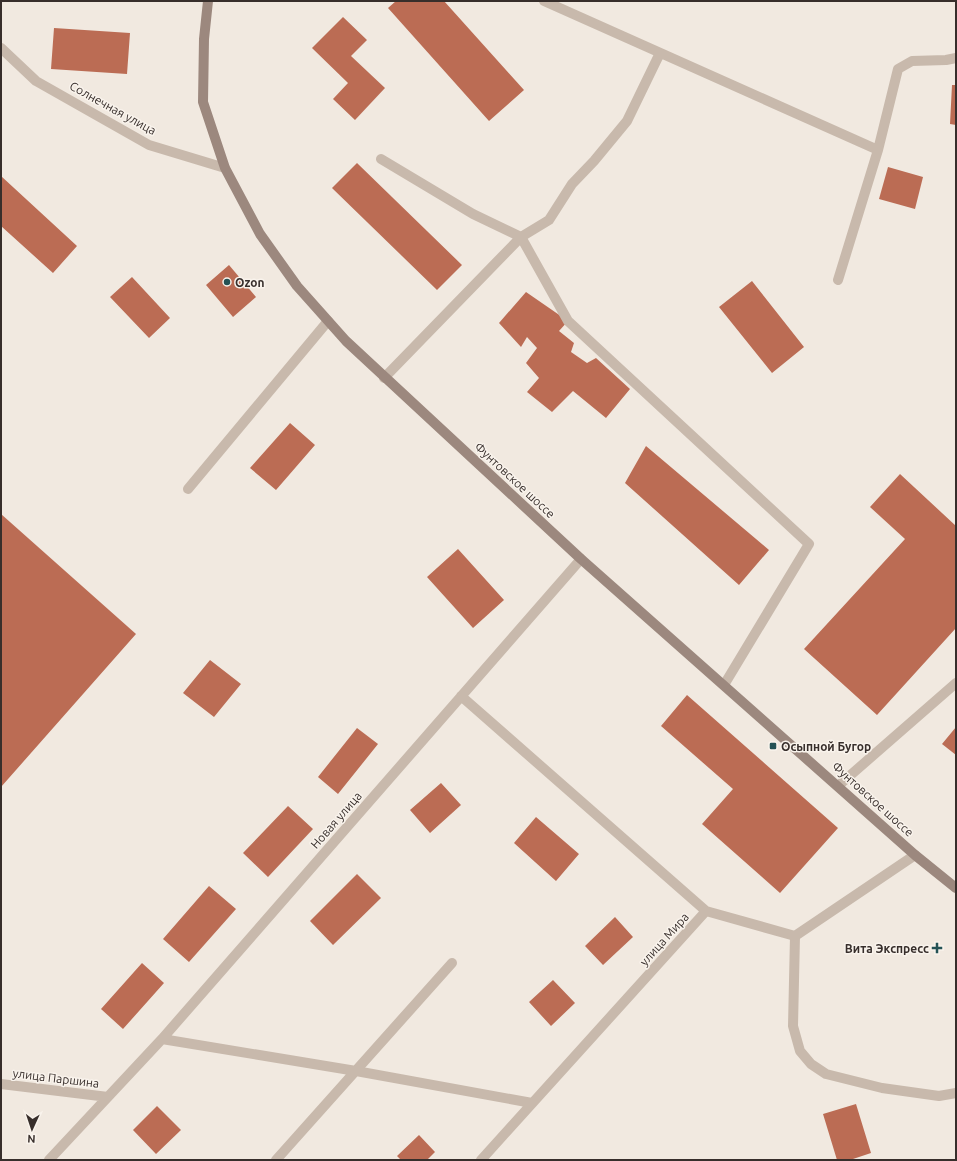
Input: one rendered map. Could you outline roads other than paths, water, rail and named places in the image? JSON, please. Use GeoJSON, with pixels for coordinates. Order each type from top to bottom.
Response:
{"type":"FeatureCollection","features":[{"type":"Feature","properties":{"kind":"street","name":"Фунтовское шоссе"},"geometry":{"type":"LineString","coordinates":[[208,1],[204,38],[203,102],[225,168],[260,234],[297,286],[346,342],[581,558],[915,855],[956,888]]}},
{"type":"Feature","properties":{"kind":"street"},"geometry":{"type":"LineString","coordinates":[[544,1],[878,150]]}},
{"type":"Feature","properties":{"kind":"street","name":"Солнечная улица"},"geometry":{"type":"LineString","coordinates":[[1,48],[36,81],[149,145],[225,168]]}},
{"type":"Feature","properties":{"kind":"street"},"geometry":{"type":"LineString","coordinates":[[384,378],[521,237],[549,220],[572,184],[594,162],[627,121],[660,53]]}},
{"type":"Feature","properties":{"kind":"street"},"geometry":{"type":"LineString","coordinates":[[838,280],[878,150],[898,69],[912,61],[946,60],[956,58]]}},
{"type":"Feature","properties":{"kind":"street"},"geometry":{"type":"LineString","coordinates":[[381,159],[473,214],[521,237],[568,321],[808,544],[724,685]]}},
{"type":"Feature","properties":{"kind":"street"},"geometry":{"type":"LineString","coordinates":[[188,489],[328,321]]}},
{"type":"Feature","properties":{"kind":"street","name":"Новая улица"},"geometry":{"type":"LineString","coordinates":[[49,1160],[162,1039],[581,558]]}},
{"type":"Feature","properties":{"kind":"street"},"geometry":{"type":"LineString","coordinates":[[838,786],[956,683]]}},
{"type":"Feature","properties":{"kind":"street"},"geometry":{"type":"LineString","coordinates":[[461,696],[706,911]]}},
{"type":"Feature","properties":{"kind":"street"},"geometry":{"type":"LineString","coordinates":[[915,855],[795,936],[793,1026],[800,1051],[811,1064],[826,1074],[882,1088],[939,1096],[956,1093]]}},
{"type":"Feature","properties":{"kind":"street","name":"улица Мира"},"geometry":{"type":"LineString","coordinates":[[481,1160],[706,911],[795,936]]}},
{"type":"Feature","properties":{"kind":"street"},"geometry":{"type":"LineString","coordinates":[[276,1160],[452,963]]}},
{"type":"Feature","properties":{"kind":"street"},"geometry":{"type":"LineString","coordinates":[[162,1039],[356,1071],[532,1103]]}},
{"type":"Feature","properties":{"kind":"street","name":"улица Паршина"},"geometry":{"type":"LineString","coordinates":[[1,1084],[108,1097]]}},
{"type":"Feature","properties":{"kind":"place","name":"Ozon"},"geometry":{"type":"Point","coordinates":[227,282]}},
{"type":"Feature","properties":{"kind":"place","name":"Осыпной Бугор"},"geometry":{"type":"Point","coordinates":[773,746]}},
{"type":"Feature","properties":{"kind":"place","name":"Вита Экспресс"},"geometry":{"type":"Point","coordinates":[937,948]}}]}
